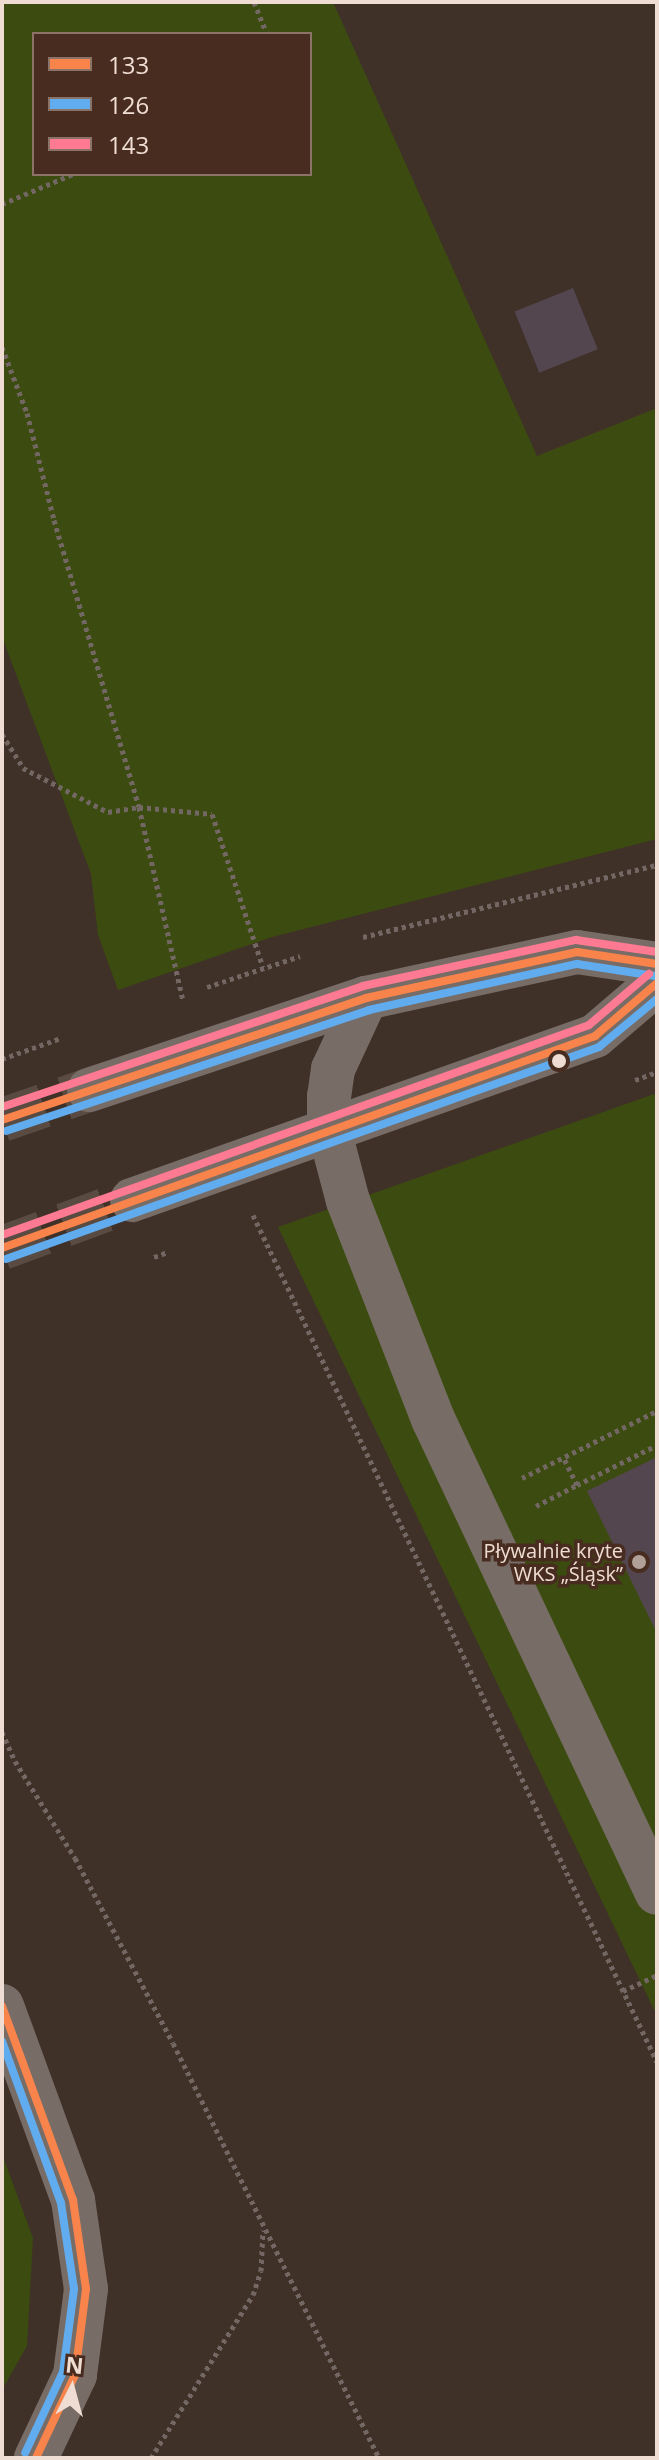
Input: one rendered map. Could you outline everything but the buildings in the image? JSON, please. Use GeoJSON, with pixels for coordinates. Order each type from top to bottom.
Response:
{"type":"FeatureCollection","features":[{"type":"Feature","properties":{"kind":"street"},"geometry":{"type":"LineString","coordinates":[[89,1090],[366,998],[577,952],[657,964]]}},
{"type":"Feature","properties":{"kind":"street"},"geometry":{"type":"LineString","coordinates":[[132,1200],[595,1036],[657,983]]}},
{"type":"Feature","properties":{"kind":"street"},"geometry":{"type":"LineString","coordinates":[[366,998],[333,1069],[329,1129],[336,1164],[381,1294],[478,1517],[657,1893]]}},
{"type":"Feature","properties":{"kind":"street"},"geometry":{"type":"LineString","coordinates":[[2,2006],[73,2200],[86,2289],[75,2375],[36,2458]]}},
{"type":"Feature","properties":{"kind":"path"},"geometry":{"type":"LineString","coordinates":[[254,2],[266,32]]}},
{"type":"Feature","properties":{"kind":"path"},"geometry":{"type":"LineString","coordinates":[[2,204],[68,176]]}},
{"type":"Feature","properties":{"kind":"path"},"geometry":{"type":"LineString","coordinates":[[2,347],[27,413],[54,520],[139,807],[182,996]]}},
{"type":"Feature","properties":{"kind":"path"},"geometry":{"type":"LineString","coordinates":[[2,734],[23,768],[108,812],[139,807],[212,814],[263,967],[307,954]]}},
{"type":"Feature","properties":{"kind":"path"},"geometry":{"type":"LineString","coordinates":[[351,941],[657,865]]}},
{"type":"Feature","properties":{"kind":"path"},"geometry":{"type":"LineString","coordinates":[[254,1219],[657,2062]]}},
{"type":"Feature","properties":{"kind":"path"},"geometry":{"type":"LineString","coordinates":[[478,1517],[564,1458],[657,1411]]}},
{"type":"Feature","properties":{"kind":"path"},"geometry":{"type":"LineString","coordinates":[[478,1517],[577,1485],[657,1445]]}},
{"type":"Feature","properties":{"kind":"path"},"geometry":{"type":"LineString","coordinates":[[564,1458],[577,1485]]}},
{"type":"Feature","properties":{"kind":"path"},"geometry":{"type":"LineString","coordinates":[[2,1732],[15,1761],[75,1858],[166,2030],[379,2458]]}},
{"type":"Feature","properties":{"kind":"path"},"geometry":{"type":"LineString","coordinates":[[623,1991],[657,1975]]}},
{"type":"Feature","properties":{"kind":"path"},"geometry":{"type":"LineString","coordinates":[[151,2458],[253,2295],[261,2271],[263,2229]]}},
{"type":"Feature","properties":{"kind":"green space"},"geometry":{"type":"Polygon","coordinates":[[[2,2],[333,2],[537,456],[657,408],[657,839],[272,937],[118,990],[98,935],[91,874],[2,637],[2,2]]]}},
{"type":"Feature","properties":{"kind":"green space"},"geometry":{"type":"Polygon","coordinates":[[[657,1093],[657,2016],[278,1227],[657,1093]]]}},
{"type":"Feature","properties":{"kind":"green space"},"geometry":{"type":"Polygon","coordinates":[[[2,2154],[33,2238],[27,2346],[2,2390],[2,2154]]]}},
{"type":"Feature","properties":{"kind":"tunnel"},"geometry":{"type":"LineString","coordinates":[[2,1120],[89,1090]]}},
{"type":"Feature","properties":{"kind":"tunnel"},"geometry":{"type":"LineString","coordinates":[[2,1248],[132,1200]]}},
{"type":"Feature","properties":{"kind":"transit line","name":"143"},"geometry":{"type":"LineString","coordinates":[[2,1107],[363,986],[576,940],[657,952]]}},
{"type":"Feature","properties":{"kind":"transit line","name":"133"},"geometry":{"type":"LineString","coordinates":[[2,1120],[366,998],[577,952],[657,964]]}},
{"type":"Feature","properties":{"kind":"transit line","name":"126"},"geometry":{"type":"LineString","coordinates":[[6,1131],[369,1010],[577,964],[655,976]]}},
{"type":"Feature","properties":{"kind":"transit line","name":"143"},"geometry":{"type":"LineString","coordinates":[[2,1235],[589,1025],[649,974]]}},
{"type":"Feature","properties":{"kind":"transit line","name":"133"},"geometry":{"type":"LineString","coordinates":[[2,1248],[595,1036],[657,983]]}},
{"type":"Feature","properties":{"kind":"transit line","name":"126"},"geometry":{"type":"LineString","coordinates":[[6,1259],[599,1047],[657,999]]}},
{"type":"Feature","properties":{"kind":"transit line","name":"133"},"geometry":{"type":"LineString","coordinates":[[2,2006],[73,2200],[86,2289],[75,2375],[36,2458]]}},
{"type":"Feature","properties":{"kind":"transit line","name":"126"},"geometry":{"type":"LineString","coordinates":[[2,2041],[61,2203],[74,2289],[63,2372],[25,2453]]}},
{"type":"Feature","properties":{"kind":"place","name":"Pływalnie kryte WKS „Śląsk”"},"geometry":{"type":"Point","coordinates":[639,1562]}}]}
